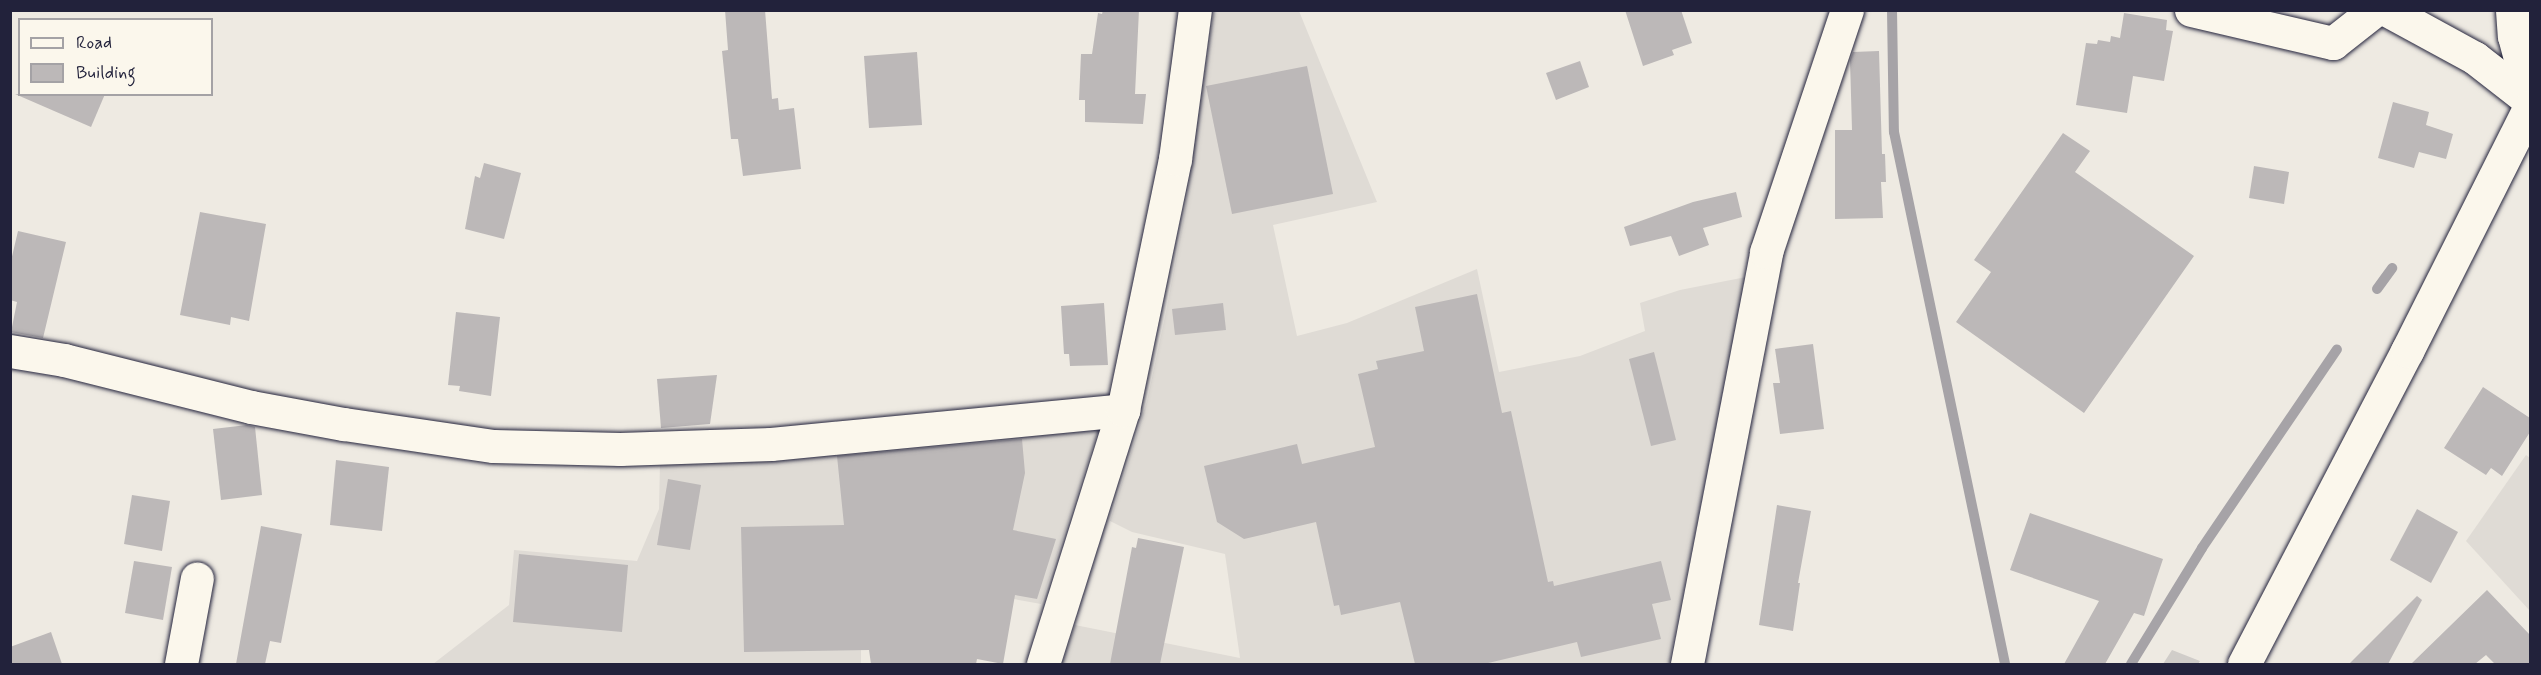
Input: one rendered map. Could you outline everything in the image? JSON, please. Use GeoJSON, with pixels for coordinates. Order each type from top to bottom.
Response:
{"type":"FeatureCollection","features":[{"type":"Feature","properties":{"kind":"street"},"geometry":{"type":"LineString","coordinates":[[1043,664],[1123,411],[1175,159],[1195,10]]}},
{"type":"Feature","properties":{"kind":"street"},"geometry":{"type":"LineString","coordinates":[[1687,664],[1766,252],[1847,10]]}},
{"type":"Feature","properties":{"kind":"street"},"geometry":{"type":"LineString","coordinates":[[2191,10],[2333,43],[2375,10]]}},
{"type":"Feature","properties":{"kind":"street"},"geometry":{"type":"LineString","coordinates":[[2388,10],[2475,57],[2530,101]]}},
{"type":"Feature","properties":{"kind":"street"},"geometry":{"type":"LineString","coordinates":[[2512,10],[2514,36],[2530,96]]}},
{"type":"Feature","properties":{"kind":"street"},"geometry":{"type":"LineString","coordinates":[[2244,664],[2407,351],[2530,106]]}},
{"type":"Feature","properties":{"kind":"street"},"geometry":{"type":"LineString","coordinates":[[10,351],[64,360],[251,406],[344,424],[492,446],[620,449],[771,444],[1123,411]]}},
{"type":"Feature","properties":{"kind":"street"},"geometry":{"type":"LineString","coordinates":[[181,664],[197,578]]}},
{"type":"Feature","properties":{"kind":"shaded area"},"geometry":{"type":"Polygon","coordinates":[[[1214,11],[1299,11],[1377,202],[1273,225],[1297,336],[1347,323],[1477,269],[1499,372],[1580,356],[1645,331],[1640,303],[1680,290],[1746,277],[1669,664],[1062,664],[1075,625],[1240,658],[1225,554],[1132,532],[1110,521],[1147,401],[1166,312],[1184,216],[1214,11]]]}},
{"type":"Feature","properties":{"kind":"shaded area"},"geometry":{"type":"Polygon","coordinates":[[[1090,424],[1098,431],[1041,604],[861,571],[861,664],[433,664],[509,605],[514,550],[637,561],[659,509],[660,462],[1090,424]]]}},
{"type":"Feature","properties":{"kind":"shaded area"},"geometry":{"type":"Polygon","coordinates":[[[2526,455],[2530,458],[2530,611],[2466,541],[2526,455]]]}},
{"type":"Feature","properties":{"kind":"shaded area"},"geometry":{"type":"Polygon","coordinates":[[[2172,650],[2200,661],[2198,664],[2163,664],[2172,650]]]}},
{"type":"Feature","properties":{"kind":"building"},"geometry":{"type":"Polygon","coordinates":[[[725,10],[765,10],[772,99],[778,98],[779,110],[794,108],[801,169],[743,176],[738,139],[731,139],[722,51],[728,50],[725,10]]]}},
{"type":"Feature","properties":{"kind":"building"},"geometry":{"type":"Polygon","coordinates":[[[1103,10],[1139,10],[1135,94],[1146,94],[1143,124],[1085,122],[1085,100],[1079,100],[1081,54],[1092,54],[1098,13],[1102,14],[1103,10]]]}},
{"type":"Feature","properties":{"kind":"building"},"geometry":{"type":"Polygon","coordinates":[[[1625,10],[1681,10],[1692,43],[1672,50],[1674,55],[1643,66],[1625,10]]]}},
{"type":"Feature","properties":{"kind":"building"},"geometry":{"type":"Polygon","coordinates":[[[2124,13],[2167,20],[2166,30],[2173,31],[2164,81],[2133,76],[2127,113],[2076,105],[2086,43],[2097,44],[2098,40],[2110,42],[2111,36],[2120,38],[2124,13]]]}},
{"type":"Feature","properties":{"kind":"building"},"geometry":{"type":"Polygon","coordinates":[[[1879,51],[1882,154],[1885,154],[1886,182],[1881,182],[1883,218],[1835,219],[1835,130],[1852,130],[1850,60],[1853,52],[1879,51]]]}},
{"type":"Feature","properties":{"kind":"building"},"geometry":{"type":"Polygon","coordinates":[[[917,52],[922,125],[869,128],[864,56],[917,52]]]}},
{"type":"Feature","properties":{"kind":"building"},"geometry":{"type":"Polygon","coordinates":[[[1580,61],[1589,87],[1556,100],[1546,73],[1580,61]]]}},
{"type":"Feature","properties":{"kind":"building"},"geometry":{"type":"Polygon","coordinates":[[[1307,66],[1333,194],[1232,214],[1206,86],[1307,66]]]}},
{"type":"Feature","properties":{"kind":"building"},"geometry":{"type":"Polygon","coordinates":[[[20,96],[104,96],[91,127],[20,96]]]}},
{"type":"Feature","properties":{"kind":"building"},"geometry":{"type":"Polygon","coordinates":[[[2393,102],[2429,112],[2426,125],[2453,134],[2446,159],[2419,152],[2414,168],[2378,158],[2393,102]]]}},
{"type":"Feature","properties":{"kind":"building"},"geometry":{"type":"Polygon","coordinates":[[[2063,133],[2090,151],[2075,172],[2194,256],[2084,413],[1956,322],[1991,272],[1974,260],[2063,133]]]}},
{"type":"Feature","properties":{"kind":"building"},"geometry":{"type":"Polygon","coordinates":[[[484,163],[521,173],[504,239],[465,229],[475,176],[480,178],[484,163]]]}},
{"type":"Feature","properties":{"kind":"building"},"geometry":{"type":"Polygon","coordinates":[[[2254,166],[2289,172],[2284,204],[2249,198],[2254,166]]]}},
{"type":"Feature","properties":{"kind":"building"},"geometry":{"type":"Polygon","coordinates":[[[1736,192],[1742,217],[1703,228],[1709,245],[1679,256],[1671,236],[1630,246],[1624,227],[1693,202],[1736,192]]]}},
{"type":"Feature","properties":{"kind":"building"},"geometry":{"type":"Polygon","coordinates":[[[200,212],[266,224],[249,321],[231,317],[230,325],[180,315],[200,212]]]}},
{"type":"Feature","properties":{"kind":"building"},"geometry":{"type":"Polygon","coordinates":[[[18,231],[66,242],[43,338],[11,332],[17,302],[10,300],[10,265],[18,231]]]}},
{"type":"Feature","properties":{"kind":"building"},"geometry":{"type":"Polygon","coordinates":[[[1477,294],[1502,413],[1511,411],[1548,582],[1553,581],[1554,586],[1661,561],[1671,600],[1652,604],[1661,639],[1581,657],[1577,642],[1484,664],[1415,664],[1400,602],[1341,615],[1339,605],[1334,606],[1316,522],[1244,539],[1217,522],[1204,466],[1297,444],[1302,464],[1375,447],[1358,374],[1378,369],[1376,361],[1424,351],[1415,307],[1477,294]]]}},
{"type":"Feature","properties":{"kind":"building"},"geometry":{"type":"Polygon","coordinates":[[[1104,303],[1108,365],[1070,366],[1069,354],[1064,354],[1061,306],[1104,303]]]}},
{"type":"Feature","properties":{"kind":"building"},"geometry":{"type":"Polygon","coordinates":[[[1223,303],[1226,330],[1175,335],[1172,309],[1223,303]]]}},
{"type":"Feature","properties":{"kind":"building"},"geometry":{"type":"Polygon","coordinates":[[[456,312],[500,317],[491,396],[459,391],[460,386],[448,385],[456,312]]]}},
{"type":"Feature","properties":{"kind":"building"},"geometry":{"type":"Polygon","coordinates":[[[1813,344],[1824,429],[1780,434],[1773,383],[1780,383],[1775,349],[1813,344]]]}},
{"type":"Feature","properties":{"kind":"building"},"geometry":{"type":"Polygon","coordinates":[[[1654,352],[1676,440],[1651,446],[1629,359],[1654,352]]]}},
{"type":"Feature","properties":{"kind":"building"},"geometry":{"type":"Polygon","coordinates":[[[717,375],[710,424],[661,428],[657,379],[717,375]]]}},
{"type":"Feature","properties":{"kind":"building"},"geometry":{"type":"Polygon","coordinates":[[[2483,387],[2530,418],[2530,432],[2502,476],[2491,468],[2486,475],[2444,448],[2483,387]]]}},
{"type":"Feature","properties":{"kind":"building"},"geometry":{"type":"Polygon","coordinates":[[[247,425],[255,427],[262,495],[221,500],[213,429],[247,425]]]}},
{"type":"Feature","properties":{"kind":"building"},"geometry":{"type":"Polygon","coordinates":[[[1022,439],[1025,473],[1013,530],[1056,539],[1037,599],[1015,595],[1003,664],[977,659],[976,664],[871,664],[869,650],[744,652],[741,527],[844,525],[837,456],[1022,439]]]}},
{"type":"Feature","properties":{"kind":"building"},"geometry":{"type":"Polygon","coordinates":[[[336,460],[389,467],[382,531],[330,525],[336,460]]]}},
{"type":"Feature","properties":{"kind":"building"},"geometry":{"type":"Polygon","coordinates":[[[668,479],[701,485],[690,550],[657,545],[668,479]]]}},
{"type":"Feature","properties":{"kind":"building"},"geometry":{"type":"Polygon","coordinates":[[[132,495],[170,501],[162,551],[124,544],[132,495]]]}},
{"type":"Feature","properties":{"kind":"building"},"geometry":{"type":"Polygon","coordinates":[[[1777,505],[1811,511],[1798,583],[1800,583],[1793,631],[1759,625],[1777,505]]]}},
{"type":"Feature","properties":{"kind":"building"},"geometry":{"type":"Polygon","coordinates":[[[2417,509],[2458,532],[2431,583],[2390,560],[2417,509]]]}},
{"type":"Feature","properties":{"kind":"building"},"geometry":{"type":"Polygon","coordinates":[[[2030,513],[2163,559],[2144,616],[2134,613],[2105,664],[2064,664],[2099,601],[2010,570],[2030,513]]]}},
{"type":"Feature","properties":{"kind":"building"},"geometry":{"type":"Polygon","coordinates":[[[261,526],[302,534],[281,643],[270,641],[265,664],[236,664],[261,526]]]}},
{"type":"Feature","properties":{"kind":"building"},"geometry":{"type":"Polygon","coordinates":[[[1138,538],[1184,547],[1160,664],[1110,664],[1132,547],[1136,548],[1138,538]]]}},
{"type":"Feature","properties":{"kind":"building"},"geometry":{"type":"Polygon","coordinates":[[[519,554],[628,565],[622,632],[513,622],[519,554]]]}},
{"type":"Feature","properties":{"kind":"building"},"geometry":{"type":"Polygon","coordinates":[[[134,561],[172,567],[163,620],[125,613],[134,561]]]}},
{"type":"Feature","properties":{"kind":"building"},"geometry":{"type":"Polygon","coordinates":[[[2487,590],[2530,635],[2530,664],[2495,664],[2486,655],[2475,664],[2411,664],[2487,590]]]}},
{"type":"Feature","properties":{"kind":"building"},"geometry":{"type":"Polygon","coordinates":[[[2417,596],[2422,600],[2388,664],[2349,664],[2417,596]]]}},
{"type":"Feature","properties":{"kind":"building"},"geometry":{"type":"Polygon","coordinates":[[[51,632],[62,664],[10,664],[10,647],[51,632]]]}},
{"type":"Feature","properties":{"kind":"waterway"},"geometry":{"type":"LineString","coordinates":[[1892,10],[1894,132],[2005,664]]}},
{"type":"Feature","properties":{"kind":"waterway"},"geometry":{"type":"LineString","coordinates":[[2377,289],[2392,268]]}},
{"type":"Feature","properties":{"kind":"waterway"},"geometry":{"type":"LineString","coordinates":[[2131,664],[2202,548],[2337,349]]}}]}
